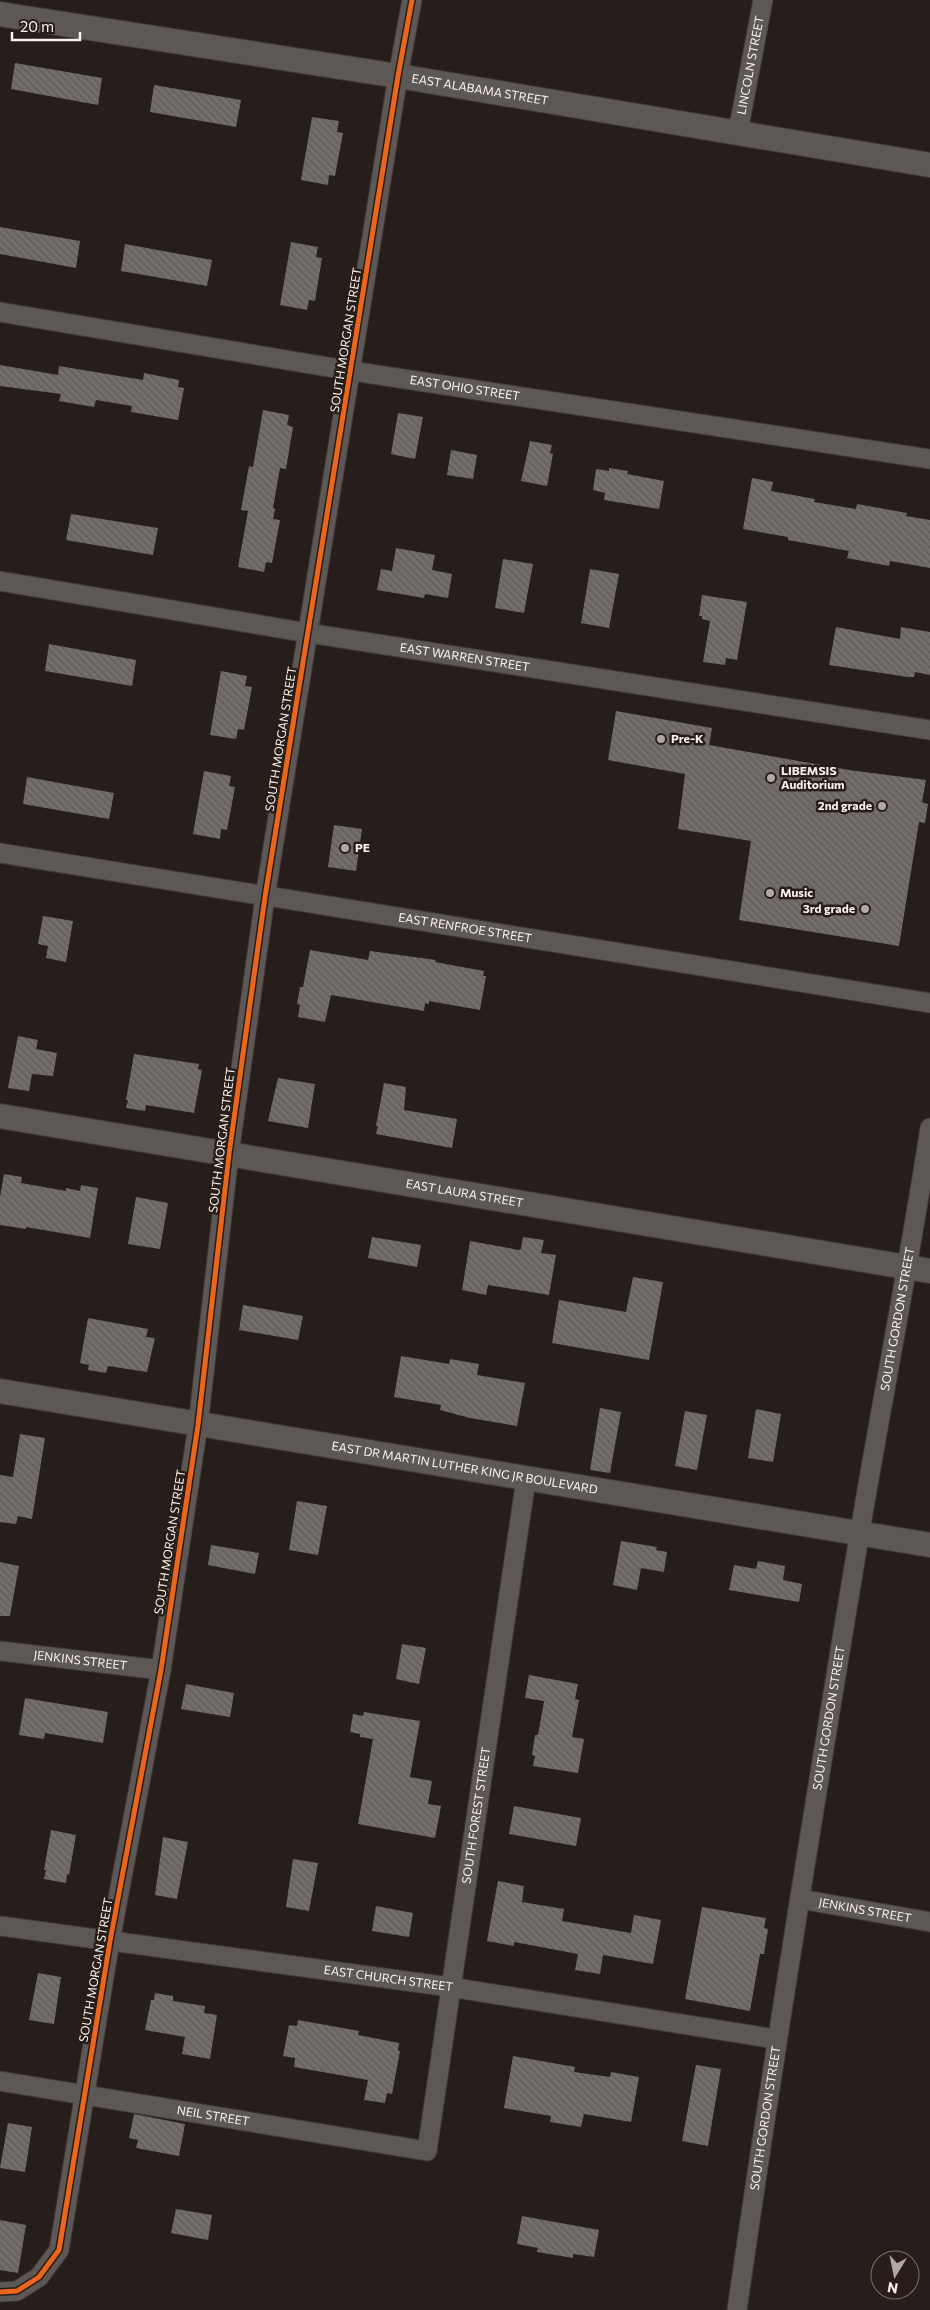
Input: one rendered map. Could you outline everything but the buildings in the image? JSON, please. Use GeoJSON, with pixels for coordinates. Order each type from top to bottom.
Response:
{"type":"FeatureCollection","features":[{"type":"Feature","properties":{"kind":"street","name":"SOUTH MORGAN STREET"},"geometry":{"type":"LineString","coordinates":[[0,2292],[17,2292],[39,2277],[59,2250],[110,1941],[161,1670],[198,1425],[229,1154],[265,897],[352,371],[398,76],[412,0]]}},
{"type":"Feature","properties":{"kind":"street","name":"LINCOLN STREET"},"geometry":{"type":"LineString","coordinates":[[738,132],[763,0]]}},
{"type":"Feature","properties":{"kind":"street","name":"EAST ALABAMA STREET"},"geometry":{"type":"LineString","coordinates":[[0,14],[398,76],[930,165]]}},
{"type":"Feature","properties":{"kind":"street","name":"EAST OHIO STREET"},"geometry":{"type":"LineString","coordinates":[[0,312],[352,371],[930,459]]}},
{"type":"Feature","properties":{"kind":"street","name":"EAST WARREN STREET"},"geometry":{"type":"LineString","coordinates":[[0,581],[308,633],[930,730]]}},
{"type":"Feature","properties":{"kind":"street","name":"EAST RENFROE STREET"},"geometry":{"type":"LineString","coordinates":[[0,853],[930,1003]]}},
{"type":"Feature","properties":{"kind":"street","name":"EAST LAURA STREET"},"geometry":{"type":"LineString","coordinates":[[0,1116],[919,1269]]}},
{"type":"Feature","properties":{"kind":"street","name":"SOUTH GORDON STREET"},"geometry":{"type":"LineString","coordinates":[[736,2310],[776,2040],[860,1534],[919,1269],[930,1128]]}},
{"type":"Feature","properties":{"kind":"street","name":"EAST DR MARTIN LUTHER KING JR BOULEVARD"},"geometry":{"type":"LineString","coordinates":[[0,1391],[930,1545]]}},
{"type":"Feature","properties":{"kind":"street","name":"SOUTH FOREST STREET"},"geometry":{"type":"LineString","coordinates":[[427,2151],[526,1479]]}},
{"type":"Feature","properties":{"kind":"street","name":"JENKINS STREET"},"geometry":{"type":"LineString","coordinates":[[0,1651],[161,1670]]}},
{"type":"Feature","properties":{"kind":"street","name":"JENKINS STREET"},"geometry":{"type":"LineString","coordinates":[[800,1900],[930,1922]]}},
{"type":"Feature","properties":{"kind":"street","name":"EAST CHURCH STREET"},"geometry":{"type":"LineString","coordinates":[[0,1926],[450,1987],[776,2040]]}},
{"type":"Feature","properties":{"kind":"street","name":"NEIL STREET"},"geometry":{"type":"LineString","coordinates":[[0,2081],[427,2151]]}},
{"type":"Feature","properties":{"kind":"cycle path"},"geometry":{"type":"LineString","coordinates":[[0,2292],[17,2291],[39,2277],[59,2250],[110,1941],[161,1670],[198,1425],[229,1154],[265,897],[398,76],[412,0]]}},
{"type":"Feature","properties":{"kind":"place","name":"Pre-K"},"geometry":{"type":"Point","coordinates":[661,739]}},
{"type":"Feature","properties":{"kind":"place","name":"LIBEMSIS Auditorium"},"geometry":{"type":"Point","coordinates":[771,778]}},
{"type":"Feature","properties":{"kind":"place","name":"2nd grade"},"geometry":{"type":"Point","coordinates":[882,806]}},
{"type":"Feature","properties":{"kind":"place","name":"PE"},"geometry":{"type":"Point","coordinates":[345,848]}},
{"type":"Feature","properties":{"kind":"place","name":"Music"},"geometry":{"type":"Point","coordinates":[770,893]}},
{"type":"Feature","properties":{"kind":"place","name":"3rd grade"},"geometry":{"type":"Point","coordinates":[865,909]}}]}
